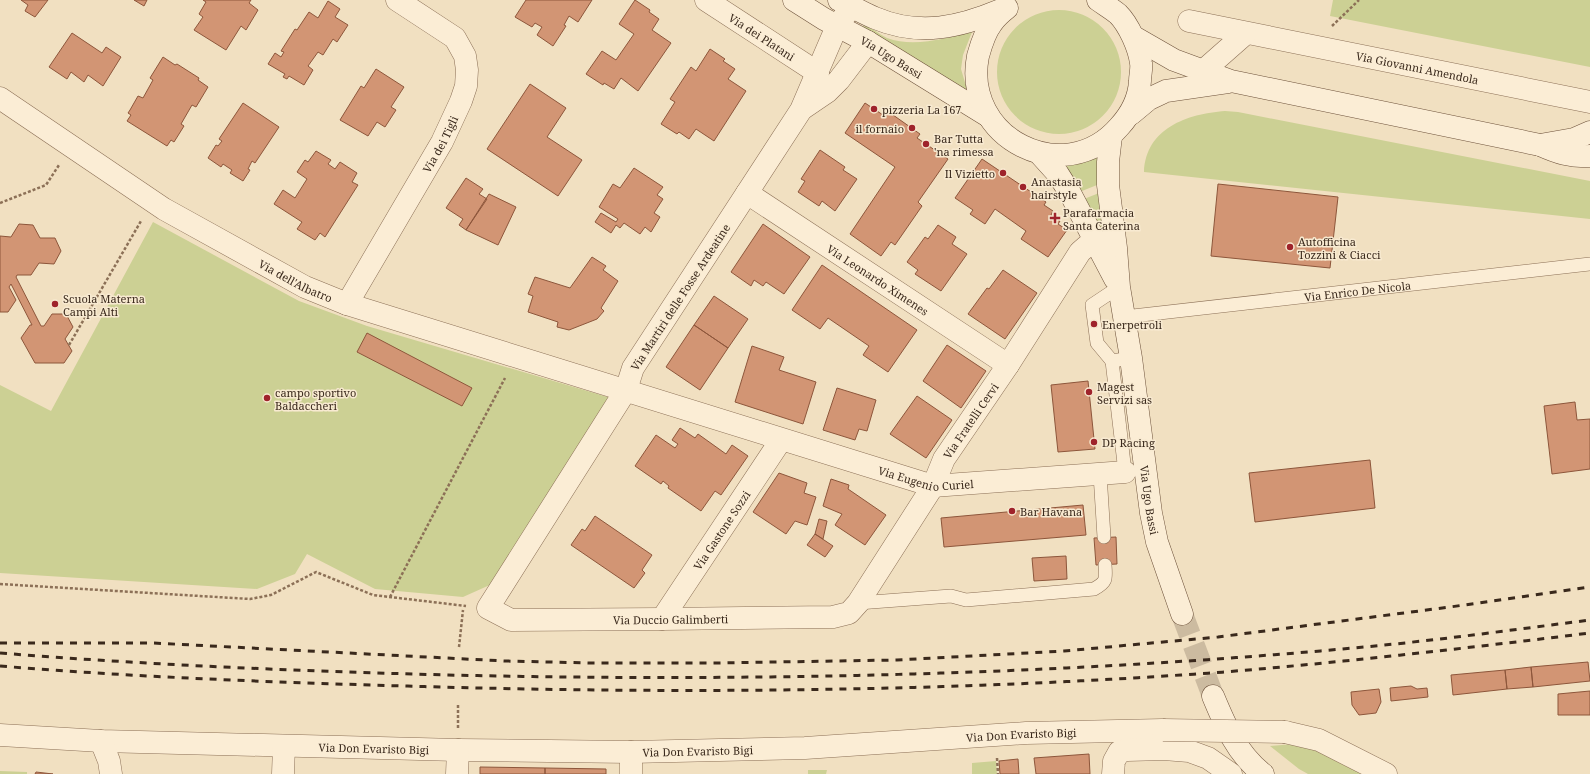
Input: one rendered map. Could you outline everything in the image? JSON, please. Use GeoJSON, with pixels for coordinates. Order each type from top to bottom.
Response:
{"type":"FeatureCollection","features":[{"type":"Feature","properties":{"kind":"street","name":"Via dei Tigli"},"geometry":{"type":"LineString","coordinates":[[347,304],[442,142],[461,101],[466,86],[467,70],[465,56],[455,38],[397,0]]}},
{"type":"Feature","properties":{"kind":"street","name":"Via dei Platani"},"geometry":{"type":"LineString","coordinates":[[706,0],[818,73]]}},
{"type":"Feature","properties":{"kind":"street","name":"Via Ugo Bassi"},"geometry":{"type":"LineString","coordinates":[[794,0],[837,26],[868,42],[988,116]]}},
{"type":"Feature","properties":{"kind":"street","name":"Via Ugo Bassi"},"geometry":{"type":"LineString","coordinates":[[1013,2],[992,23],[980,45],[976,69],[978,94],[988,116],[1002,133],[1019,146],[1039,153],[1065,155],[1090,149],[1111,136],[1130,115],[1140,90],[1141,63],[1134,37],[1119,15],[1098,0]]}},
{"type":"Feature","properties":{"kind":"street","name":"Via Ugo Bassi"},"geometry":{"type":"LineString","coordinates":[[845,3],[876,19],[916,28],[939,28],[976,21],[1013,2]]}},
{"type":"Feature","properties":{"kind":"street","name":"Via Martiri delle Fosse Ardeatine"},"geometry":{"type":"LineString","coordinates":[[488,608],[626,390],[633,368],[801,110],[818,73],[845,3]]}},
{"type":"Feature","properties":{"kind":"street","name":"Via Giovanni Amendola"},"geometry":{"type":"LineString","coordinates":[[1189,21],[1245,34],[1590,102]]}},
{"type":"Feature","properties":{"kind":"street"},"geometry":{"type":"LineString","coordinates":[[1203,71],[1245,34]]}},
{"type":"Feature","properties":{"kind":"street"},"geometry":{"type":"LineString","coordinates":[[1134,37],[1174,60],[1231,81],[1540,145],[1562,154],[1576,157],[1590,156]]}},
{"type":"Feature","properties":{"kind":"street","name":"Via Martiri delle Fosse Ardeatine"},"geometry":{"type":"LineString","coordinates":[[801,110],[827,92],[839,80],[868,42]]}},
{"type":"Feature","properties":{"kind":"street"},"geometry":{"type":"LineString","coordinates":[[1130,115],[1149,99],[1166,91],[1231,81]]}},
{"type":"Feature","properties":{"kind":"street","name":"Via dell'Albatro"},"geometry":{"type":"LineString","coordinates":[[0,98],[192,226],[305,287],[347,304],[626,390]]}},
{"type":"Feature","properties":{"kind":"street"},"geometry":{"type":"LineString","coordinates":[[1540,145],[1559,143],[1574,139],[1590,132]]}},
{"type":"Feature","properties":{"kind":"street","name":"Via Ugo Bassi"},"geometry":{"type":"LineString","coordinates":[[1111,136],[1108,162],[1108,186],[1116,248],[1119,287],[1124,317],[1122,359],[1157,542],[1182,614]]}},
{"type":"Feature","properties":{"kind":"street","name":"Via Ugo Bassi"},"geometry":{"type":"LineString","coordinates":[[1039,153],[1058,174],[1095,239],[1119,287]]}},
{"type":"Feature","properties":{"kind":"street","name":"Via Leonardo Ximenes"},"geometry":{"type":"LineString","coordinates":[[747,193],[1008,365]]}},
{"type":"Feature","properties":{"kind":"street","name":"Via Fratelli Cervi"},"geometry":{"type":"LineString","coordinates":[[856,606],[933,486],[944,459],[1008,365],[1080,252],[1095,239]]}},
{"type":"Feature","properties":{"kind":"street","name":"Via Eugenio Curiel"},"geometry":{"type":"LineString","coordinates":[[626,390],[781,440],[933,486],[1126,472]]}},
{"type":"Feature","properties":{"kind":"street","name":"Via Gastone Sozzi"},"geometry":{"type":"LineString","coordinates":[[662,619],[781,440]]}},
{"type":"Feature","properties":{"kind":"street","name":"Via Duccio Galimberti"},"geometry":{"type":"LineString","coordinates":[[488,608],[511,620],[833,617],[849,613],[856,606]]}},
{"type":"Feature","properties":{"kind":"street"},"geometry":{"type":"LineString","coordinates":[[1212,696],[1234,741],[1252,765],[1263,774]]}},
{"type":"Feature","properties":{"kind":"street","name":"Via Don Evaristo Bigi"},"geometry":{"type":"LineString","coordinates":[[0,735],[101,741],[284,746],[631,752],[798,748],[1026,733],[1162,730],[1285,732],[1319,740],[1386,774]]}},
{"type":"Feature","properties":{"kind":"street"},"geometry":{"type":"LineString","coordinates":[[101,741],[109,761],[111,774]]}},
{"type":"Feature","properties":{"kind":"street"},"geometry":{"type":"LineString","coordinates":[[283,774],[284,746]]}},
{"type":"Feature","properties":{"kind":"street"},"geometry":{"type":"LineString","coordinates":[[1115,765],[1119,752],[1127,750],[1164,749],[1189,751],[1208,758],[1230,774]]}},
{"type":"Feature","properties":{"kind":"street"},"geometry":{"type":"LineString","coordinates":[[458,750],[458,774]]}},
{"type":"Feature","properties":{"kind":"street"},"geometry":{"type":"LineString","coordinates":[[631,752],[631,774]]}},
{"type":"Feature","properties":{"kind":"lane","name":"Via Enrico De Nicola"},"geometry":{"type":"LineString","coordinates":[[1124,317],[1590,264]]}},
{"type":"Feature","properties":{"kind":"lane"},"geometry":{"type":"LineString","coordinates":[[1119,287],[1092,304],[1097,343],[1122,359]]}},
{"type":"Feature","properties":{"kind":"lane","name":"Via Eugenio Curiel"},"geometry":{"type":"LineString","coordinates":[[1122,359],[1126,472]]}},
{"type":"Feature","properties":{"kind":"lane"},"geometry":{"type":"LineString","coordinates":[[1100,474],[1104,538]]}},
{"type":"Feature","properties":{"kind":"lane"},"geometry":{"type":"LineString","coordinates":[[856,606],[951,596],[966,600],[1094,589],[1103,584],[1106,578],[1105,565]]}},
{"type":"Feature","properties":{"kind":"path"},"geometry":{"type":"LineString","coordinates":[[1332,26],[1359,0]]}},
{"type":"Feature","properties":{"kind":"path"},"geometry":{"type":"LineString","coordinates":[[0,203],[46,185],[72,147]]}},
{"type":"Feature","properties":{"kind":"path"},"geometry":{"type":"LineString","coordinates":[[69,345],[153,201]]}},
{"type":"Feature","properties":{"kind":"path"},"geometry":{"type":"LineString","coordinates":[[390,597],[517,356]]}},
{"type":"Feature","properties":{"kind":"path"},"geometry":{"type":"LineString","coordinates":[[0,584],[250,599],[271,595],[316,572],[373,595],[488,608]]}},
{"type":"Feature","properties":{"kind":"path"},"geometry":{"type":"LineString","coordinates":[[459,647],[464,606]]}},
{"type":"Feature","properties":{"kind":"green space"},"geometry":{"type":"Polygon","coordinates":[[[1333,0],[1590,0],[1590,67],[1330,16],[1333,0]]]}},
{"type":"Feature","properties":{"kind":"green space"},"geometry":{"type":"Polygon","coordinates":[[[1059,10],[1083,15],[1103,28],[1116,48],[1121,72],[1116,96],[1103,116],[1083,129],[1059,134],[1035,129],[1015,116],[1002,96],[997,72],[1002,48],[1015,28],[1035,15],[1059,10]]]}},
{"type":"Feature","properties":{"kind":"green space"},"geometry":{"type":"Polygon","coordinates":[[[862,26],[866,26],[887,38],[908,42],[930,41],[972,32],[963,55],[961,69],[969,96],[862,29],[862,26]]]}},
{"type":"Feature","properties":{"kind":"green space"},"geometry":{"type":"Polygon","coordinates":[[[1225,111],[1238,112],[1590,181],[1590,219],[1144,172],[1146,157],[1152,144],[1160,134],[1183,120],[1225,111]]]}},
{"type":"Feature","properties":{"kind":"green space"},"geometry":{"type":"Polygon","coordinates":[[[1103,154],[1102,183],[1082,191],[1061,164],[1086,161],[1103,154]]]}},
{"type":"Feature","properties":{"kind":"green space"},"geometry":{"type":"Polygon","coordinates":[[[1099,193],[1109,243],[1084,199],[1099,193]]]}},
{"type":"Feature","properties":{"kind":"green space","name":"campo sportivo Baldaccheri"},"geometry":{"type":"Polygon","coordinates":[[[153,222],[299,301],[367,326],[611,398],[492,584],[463,597],[375,589],[307,554],[295,574],[257,589],[0,573],[0,385],[51,411],[153,222]]]}},
{"type":"Feature","properties":{"kind":"green space"},"geometry":{"type":"Polygon","coordinates":[[[1294,744],[1318,749],[1373,774],[1308,774],[1299,769],[1270,746],[1294,744]]]}},
{"type":"Feature","properties":{"kind":"green space"},"geometry":{"type":"Polygon","coordinates":[[[996,761],[997,774],[972,774],[972,763],[996,761]]]}},
{"type":"Feature","properties":{"kind":"green space"},"geometry":{"type":"Polygon","coordinates":[[[808,770],[827,770],[826,774],[808,774],[808,770]]]}},
{"type":"Feature","properties":{"kind":"green space"},"geometry":{"type":"Polygon","coordinates":[[[0,771],[27,772],[27,774],[0,774],[0,771]]]}},
{"type":"Feature","properties":{"kind":"building"},"geometry":{"type":"Polygon","coordinates":[[[21,0],[48,0],[35,17],[25,11],[28,5],[21,0]]]}},
{"type":"Feature","properties":{"kind":"building"},"geometry":{"type":"Polygon","coordinates":[[[134,0],[147,0],[144,6],[134,0]]]}},
{"type":"Feature","properties":{"kind":"building"},"geometry":{"type":"Polygon","coordinates":[[[203,0],[251,0],[249,3],[258,10],[246,30],[241,26],[226,50],[194,30],[203,17],[199,14],[206,2],[203,0]]]}},
{"type":"Feature","properties":{"kind":"building"},"geometry":{"type":"Polygon","coordinates":[[[526,0],[592,0],[578,22],[569,16],[564,25],[566,26],[553,46],[537,35],[542,27],[535,23],[532,27],[515,17],[526,0]]]}},
{"type":"Feature","properties":{"kind":"building"},"geometry":{"type":"Polygon","coordinates":[[[635,0],[650,10],[649,12],[659,19],[652,30],[671,43],[638,91],[621,78],[614,89],[604,83],[603,85],[586,74],[602,51],[616,60],[634,34],[619,24],[635,0]]]}},
{"type":"Feature","properties":{"kind":"building"},"geometry":{"type":"Polygon","coordinates":[[[328,1],[340,9],[335,17],[348,25],[337,42],[333,39],[323,55],[318,52],[308,66],[313,70],[304,85],[289,76],[287,79],[283,77],[285,74],[268,64],[275,53],[281,57],[284,52],[281,51],[295,29],[297,30],[309,12],[318,18],[328,1]]]}},
{"type":"Feature","properties":{"kind":"building"},"geometry":{"type":"Polygon","coordinates":[[[72,33],[102,53],[106,47],[121,57],[103,86],[88,75],[84,82],[71,72],[67,79],[49,67],[72,33]]]}},
{"type":"Feature","properties":{"kind":"building"},"geometry":{"type":"Polygon","coordinates":[[[710,49],[725,59],[723,61],[735,69],[728,79],[746,91],[714,141],[696,129],[689,139],[679,132],[677,134],[661,124],[675,102],[670,99],[691,67],[696,71],[710,49]]]}},
{"type":"Feature","properties":{"kind":"building"},"geometry":{"type":"Polygon","coordinates":[[[163,57],[199,78],[198,80],[208,87],[196,107],[192,105],[181,124],[184,126],[174,142],[171,140],[167,146],[127,121],[131,115],[128,113],[138,96],[143,98],[153,80],[150,78],[163,57]]]}},
{"type":"Feature","properties":{"kind":"building"},"geometry":{"type":"Polygon","coordinates":[[[376,69],[404,87],[391,107],[396,110],[385,127],[377,122],[368,136],[340,120],[361,86],[364,88],[376,69]]]}},
{"type":"Feature","properties":{"kind":"building"},"geometry":{"type":"Polygon","coordinates":[[[530,84],[566,108],[547,137],[582,160],[558,196],[487,149],[530,84]]]}},
{"type":"Feature","properties":{"kind":"building"},"geometry":{"type":"Polygon","coordinates":[[[243,103],[279,127],[255,163],[252,161],[248,169],[250,170],[243,181],[230,173],[232,170],[223,164],[221,167],[208,158],[216,145],[218,146],[222,141],[219,139],[243,103]]]}},
{"type":"Feature","properties":{"kind":"building"},"geometry":{"type":"Polygon","coordinates":[[[865,103],[883,115],[886,110],[920,134],[917,138],[948,159],[918,202],[922,206],[895,245],[891,242],[881,256],[850,234],[895,167],[845,133],[865,103]]]}},
{"type":"Feature","properties":{"kind":"building"},"geometry":{"type":"Polygon","coordinates":[[[820,150],[845,167],[843,170],[857,179],[835,211],[822,201],[819,206],[798,192],[805,181],[801,179],[820,150]]]}},
{"type":"Feature","properties":{"kind":"building"},"geometry":{"type":"Polygon","coordinates":[[[316,151],[331,160],[328,164],[335,169],[340,162],[357,173],[352,182],[358,185],[325,237],[320,233],[315,240],[297,229],[302,222],[274,204],[283,190],[295,198],[307,179],[297,172],[305,160],[308,162],[316,151]]]}},
{"type":"Feature","properties":{"kind":"building"},"geometry":{"type":"Polygon","coordinates":[[[982,159],[1046,202],[1044,205],[1053,211],[1051,215],[1060,221],[1058,224],[1067,230],[1048,257],[1021,239],[1026,231],[995,209],[985,224],[970,214],[973,210],[955,198],[982,159]]]}},
{"type":"Feature","properties":{"kind":"building"},"geometry":{"type":"Polygon","coordinates":[[[634,168],[663,187],[657,195],[663,199],[654,213],[660,217],[651,232],[645,227],[640,234],[624,223],[620,228],[616,225],[611,233],[595,222],[601,213],[616,222],[618,219],[599,207],[613,184],[620,188],[634,168]]]}},
{"type":"Feature","properties":{"kind":"building"},"geometry":{"type":"Polygon","coordinates":[[[466,178],[483,189],[479,194],[487,199],[466,230],[459,225],[463,219],[446,208],[466,178]]]}},
{"type":"Feature","properties":{"kind":"building"},"geometry":{"type":"Polygon","coordinates":[[[1218,184],[1338,197],[1330,268],[1211,256],[1218,184]]]}},
{"type":"Feature","properties":{"kind":"building"},"geometry":{"type":"Polygon","coordinates":[[[489,194],[516,207],[498,245],[466,230],[489,194]]]}},
{"type":"Feature","properties":{"kind":"building"},"geometry":{"type":"Polygon","coordinates":[[[19,224],[33,225],[40,238],[55,238],[61,251],[54,264],[39,263],[31,275],[17,275],[16,277],[41,326],[44,326],[52,314],[66,314],[73,327],[65,339],[72,351],[64,363],[35,363],[21,338],[30,325],[32,325],[11,284],[9,287],[16,300],[8,312],[0,312],[0,236],[11,237],[19,224]]]}},
{"type":"Feature","properties":{"kind":"building"},"geometry":{"type":"Polygon","coordinates":[[[763,224],[810,257],[784,294],[766,282],[763,286],[754,280],[751,286],[731,272],[763,224]]]}},
{"type":"Feature","properties":{"kind":"building"},"geometry":{"type":"Polygon","coordinates":[[[938,225],[956,237],[952,244],[967,254],[941,291],[915,274],[918,270],[907,262],[925,237],[928,239],[938,225]]]}},
{"type":"Feature","properties":{"kind":"building"},"geometry":{"type":"Polygon","coordinates":[[[592,257],[606,266],[603,270],[618,281],[601,308],[604,311],[597,319],[569,330],[557,327],[558,322],[528,312],[533,296],[528,294],[535,277],[570,288],[592,257]]]}},
{"type":"Feature","properties":{"kind":"building"},"geometry":{"type":"Polygon","coordinates":[[[822,265],[917,330],[888,372],[863,355],[869,346],[828,318],[820,329],[792,310],[822,265]]]}},
{"type":"Feature","properties":{"kind":"building"},"geometry":{"type":"Polygon","coordinates":[[[1003,270],[1037,293],[1005,339],[968,314],[987,288],[989,289],[1003,270]]]}},
{"type":"Feature","properties":{"kind":"building"},"geometry":{"type":"Polygon","coordinates":[[[714,296],[748,319],[728,348],[694,325],[714,296]]]}},
{"type":"Feature","properties":{"kind":"building"},"geometry":{"type":"Polygon","coordinates":[[[694,325],[728,348],[700,390],[666,367],[694,325]]]}},
{"type":"Feature","properties":{"kind":"building"},"geometry":{"type":"Polygon","coordinates":[[[367,333],[472,388],[462,406],[357,352],[367,333]]]}},
{"type":"Feature","properties":{"kind":"building"},"geometry":{"type":"Polygon","coordinates":[[[947,345],[986,371],[961,408],[923,381],[947,345]]]}},
{"type":"Feature","properties":{"kind":"building"},"geometry":{"type":"Polygon","coordinates":[[[752,346],[784,357],[779,370],[816,382],[803,424],[735,402],[752,346]]]}},
{"type":"Feature","properties":{"kind":"building"},"geometry":{"type":"Polygon","coordinates":[[[1088,381],[1095,449],[1058,452],[1051,385],[1088,381]]]}},
{"type":"Feature","properties":{"kind":"building"},"geometry":{"type":"Polygon","coordinates":[[[837,388],[876,400],[867,431],[859,429],[855,440],[823,430],[837,388]]]}},
{"type":"Feature","properties":{"kind":"building"},"geometry":{"type":"Polygon","coordinates":[[[917,396],[952,420],[926,458],[890,434],[917,396]]]}},
{"type":"Feature","properties":{"kind":"building"},"geometry":{"type":"Polygon","coordinates":[[[1575,402],[1577,420],[1590,419],[1590,469],[1552,474],[1544,406],[1575,402]]]}},
{"type":"Feature","properties":{"kind":"building"},"geometry":{"type":"Polygon","coordinates":[[[680,428],[695,438],[698,434],[726,454],[732,445],[748,456],[721,495],[715,491],[701,511],[668,488],[669,486],[663,481],[661,484],[635,466],[656,435],[675,448],[678,444],[672,440],[680,428]]]}},
{"type":"Feature","properties":{"kind":"building"},"geometry":{"type":"Polygon","coordinates":[[[1370,460],[1375,508],[1255,522],[1249,473],[1370,460]]]}},
{"type":"Feature","properties":{"kind":"building"},"geometry":{"type":"Polygon","coordinates":[[[779,473],[807,483],[804,493],[816,497],[807,525],[795,521],[786,534],[753,512],[779,473]]]}},
{"type":"Feature","properties":{"kind":"building"},"geometry":{"type":"Polygon","coordinates":[[[831,479],[849,485],[848,489],[886,515],[865,545],[835,525],[842,514],[823,506],[831,479]]]}},
{"type":"Feature","properties":{"kind":"building"},"geometry":{"type":"Polygon","coordinates":[[[1083,505],[1086,535],[944,547],[941,518],[1083,505]]]}},
{"type":"Feature","properties":{"kind":"building"},"geometry":{"type":"Polygon","coordinates":[[[595,516],[652,555],[642,570],[645,573],[634,588],[571,545],[582,529],[585,531],[595,516]]]}},
{"type":"Feature","properties":{"kind":"building"},"geometry":{"type":"Polygon","coordinates":[[[819,519],[827,521],[823,539],[815,534],[819,519]]]}},
{"type":"Feature","properties":{"kind":"building"},"geometry":{"type":"Polygon","coordinates":[[[815,534],[833,546],[825,557],[807,545],[815,534]]]}},
{"type":"Feature","properties":{"kind":"building"},"geometry":{"type":"Polygon","coordinates":[[[1116,537],[1117,564],[1096,565],[1094,538],[1116,537]]]}},
{"type":"Feature","properties":{"kind":"building"},"geometry":{"type":"Polygon","coordinates":[[[1066,556],[1067,579],[1034,581],[1032,558],[1066,556]]]}},
{"type":"Feature","properties":{"kind":"building"},"geometry":{"type":"Polygon","coordinates":[[[1588,662],[1590,681],[1533,687],[1531,667],[1588,662]]]}},
{"type":"Feature","properties":{"kind":"building"},"geometry":{"type":"Polygon","coordinates":[[[1531,667],[1533,687],[1507,689],[1505,670],[1531,667]]]}},
{"type":"Feature","properties":{"kind":"building"},"geometry":{"type":"Polygon","coordinates":[[[1505,670],[1507,689],[1453,695],[1451,675],[1505,670]]]}},
{"type":"Feature","properties":{"kind":"building"},"geometry":{"type":"Polygon","coordinates":[[[1411,686],[1417,689],[1427,688],[1428,697],[1391,701],[1390,688],[1411,686]]]}},
{"type":"Feature","properties":{"kind":"building"},"geometry":{"type":"Polygon","coordinates":[[[1379,689],[1381,702],[1376,713],[1359,715],[1352,705],[1351,692],[1379,689]]]}},
{"type":"Feature","properties":{"kind":"building"},"geometry":{"type":"Polygon","coordinates":[[[1590,691],[1590,715],[1558,715],[1558,694],[1590,691]]]}},
{"type":"Feature","properties":{"kind":"building"},"geometry":{"type":"Polygon","coordinates":[[[1089,754],[1090,774],[1036,774],[1034,758],[1089,754]]]}},
{"type":"Feature","properties":{"kind":"building"},"geometry":{"type":"Polygon","coordinates":[[[1018,759],[1019,774],[1000,774],[999,761],[1018,759]]]}},
{"type":"Feature","properties":{"kind":"building"},"geometry":{"type":"Polygon","coordinates":[[[480,767],[545,768],[545,774],[480,774],[480,767]]]}},
{"type":"Feature","properties":{"kind":"building"},"geometry":{"type":"Polygon","coordinates":[[[545,768],[606,769],[606,774],[545,774],[545,768]]]}},
{"type":"Feature","properties":{"kind":"building"},"geometry":{"type":"Polygon","coordinates":[[[36,772],[53,774],[35,774],[36,772]]]}},
{"type":"Feature","properties":{"kind":"tunnel"},"geometry":{"type":"LineString","coordinates":[[1182,614],[1213,696]]}},
{"type":"Feature","properties":{"kind":"railway"},"geometry":{"type":"LineString","coordinates":[[0,643],[153,643],[505,661],[593,663],[715,663],[897,660],[1064,651],[1218,637],[1590,587]]}},
{"type":"Feature","properties":{"kind":"railway"},"geometry":{"type":"LineString","coordinates":[[0,653],[168,664],[448,675],[680,678],[796,677],[1028,670],[1259,656],[1375,646],[1590,620]]}},
{"type":"Feature","properties":{"kind":"railway"},"geometry":{"type":"LineString","coordinates":[[0,666],[220,680],[440,687],[636,690],[930,687],[1224,672],[1316,664],[1590,633]]}},
{"type":"Feature","properties":{"kind":"place","name":"pizzeria La 167"},"geometry":{"type":"Point","coordinates":[874,109]}},
{"type":"Feature","properties":{"kind":"place","name":"il fornaio"},"geometry":{"type":"Point","coordinates":[912,128]}},
{"type":"Feature","properties":{"kind":"place","name":"Bar Tutta 'na rimessa"},"geometry":{"type":"Point","coordinates":[926,144]}},
{"type":"Feature","properties":{"kind":"place","name":"Il Vizietto"},"geometry":{"type":"Point","coordinates":[1003,173]}},
{"type":"Feature","properties":{"kind":"place","name":"Anastasia hairstyle"},"geometry":{"type":"Point","coordinates":[1023,187]}},
{"type":"Feature","properties":{"kind":"place","name":"Parafarmacia Santa Caterina"},"geometry":{"type":"Point","coordinates":[1055,218]}},
{"type":"Feature","properties":{"kind":"place","name":"Autofficina Tozzini & Ciacci"},"geometry":{"type":"Point","coordinates":[1290,247]}},
{"type":"Feature","properties":{"kind":"place","name":"Scuola Materna Campi Alti"},"geometry":{"type":"Point","coordinates":[55,304]}},
{"type":"Feature","properties":{"kind":"place","name":"Enerpetroli"},"geometry":{"type":"Point","coordinates":[1094,324]}},
{"type":"Feature","properties":{"kind":"place","name":"Magest Servizi sas"},"geometry":{"type":"Point","coordinates":[1089,392]}},
{"type":"Feature","properties":{"kind":"place","name":"campo sportivo Baldaccheri"},"geometry":{"type":"Point","coordinates":[267,398]}},
{"type":"Feature","properties":{"kind":"place","name":"DP Racing"},"geometry":{"type":"Point","coordinates":[1094,442]}},
{"type":"Feature","properties":{"kind":"place","name":"Bar Havana"},"geometry":{"type":"Point","coordinates":[1012,511]}}]}
